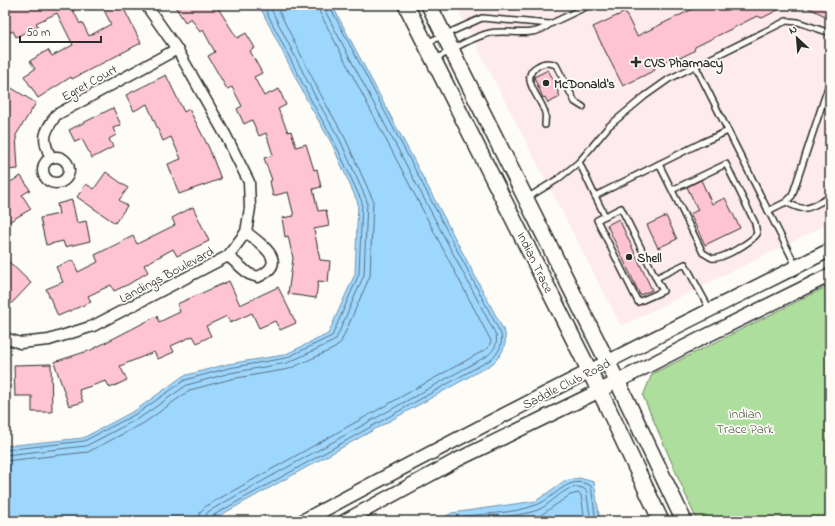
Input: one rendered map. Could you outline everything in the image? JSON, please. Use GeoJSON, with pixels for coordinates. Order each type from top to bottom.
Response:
{"type":"FeatureCollection","features":[{"type":"Feature","properties":{"kind":"main road","name":"Indian Trace"},"geometry":{"type":"LineString","coordinates":[[406,5],[600,391],[661,521]]}},
{"type":"Feature","properties":{"kind":"main road","name":"Indian Trace"},"geometry":{"type":"LineString","coordinates":[[429,5],[618,382],[684,521]]}},
{"type":"Feature","properties":{"kind":"street","name":"Landings Boulevard"},"geometry":{"type":"LineString","coordinates":[[5,338],[20,343],[49,340],[93,326],[228,256],[246,232],[250,208],[249,182],[226,136],[178,49],[146,5]]}},
{"type":"Feature","properties":{"kind":"street","name":"Egret Court"},"geometry":{"type":"LineString","coordinates":[[51,158],[45,146],[45,131],[56,115],[178,49]]}},
{"type":"Feature","properties":{"kind":"street"},"geometry":{"type":"LineString","coordinates":[[228,256],[249,274],[258,277],[272,267],[273,258],[268,250],[246,232]]}},
{"type":"Feature","properties":{"kind":"street","name":"Saddle Club Road"},"geometry":{"type":"LineString","coordinates":[[304,521],[408,464],[830,250]]}},
{"type":"Feature","properties":{"kind":"street","name":"Saddle Club Road"},"geometry":{"type":"LineString","coordinates":[[344,521],[457,460],[600,391],[700,339],[830,275]]}},
{"type":"Feature","properties":{"kind":"lane"},"geometry":{"type":"LineString","coordinates":[[434,60],[474,38],[492,33],[516,34],[544,29],[550,24],[590,5]]}},
{"type":"Feature","properties":{"kind":"lane"},"geometry":{"type":"LineString","coordinates":[[425,43],[482,18],[550,24]]}},
{"type":"Feature","properties":{"kind":"lane"},"geometry":{"type":"LineString","coordinates":[[526,199],[558,179],[579,162],[610,126],[669,79],[786,21],[798,22],[830,33]]}},
{"type":"Feature","properties":{"kind":"lane"},"geometry":{"type":"LineString","coordinates":[[545,125],[546,114],[529,79],[530,73],[538,66],[550,63],[556,65],[575,102],[583,107]]}},
{"type":"Feature","properties":{"kind":"lane"},"geometry":{"type":"LineString","coordinates":[[695,65],[796,267]]}},
{"type":"Feature","properties":{"kind":"lane"},"geometry":{"type":"LineString","coordinates":[[768,211],[786,202],[792,196],[830,81]]}},
{"type":"Feature","properties":{"kind":"lane"},"geometry":{"type":"LineString","coordinates":[[595,196],[728,131]]}},
{"type":"Feature","properties":{"kind":"lane"},"geometry":{"type":"LineString","coordinates":[[579,162],[605,216]]}},
{"type":"Feature","properties":{"kind":"lane"},"geometry":{"type":"LineString","coordinates":[[659,164],[703,253],[712,258],[721,256],[752,240],[757,234],[755,222],[726,164],[672,190]]}},
{"type":"Feature","properties":{"kind":"lane"},"geometry":{"type":"LineString","coordinates":[[786,202],[798,209],[807,209],[830,197]]}},
{"type":"Feature","properties":{"kind":"lane"},"geometry":{"type":"LineString","coordinates":[[621,208],[656,278],[663,291],[638,302],[597,220],[621,208]]}},
{"type":"Feature","properties":{"kind":"lane"},"geometry":{"type":"LineString","coordinates":[[656,278],[685,264],[710,310]]}},
{"type":"Feature","properties":{"kind":"shaded area"},"geometry":{"type":"Polygon","coordinates":[[[471,5],[830,5],[830,223],[621,326],[459,12],[471,5]]]}},
{"type":"Feature","properties":{"kind":"green space","name":"Indian Trace Park"},"geometry":{"type":"Polygon","coordinates":[[[830,285],[830,521],[697,521],[643,396],[652,374],[830,285]]]}},
{"type":"Feature","properties":{"kind":"water"},"geometry":{"type":"Polygon","coordinates":[[[259,5],[332,5],[505,333],[503,350],[492,364],[210,521],[5,521],[5,446],[83,438],[136,410],[183,376],[228,364],[284,355],[328,334],[355,274],[358,203],[332,144],[309,104],[259,5]]]}},
{"type":"Feature","properties":{"kind":"water"},"geometry":{"type":"Polygon","coordinates":[[[579,478],[594,482],[600,521],[437,521],[452,513],[536,501],[564,481],[579,478]]]}},
{"type":"Feature","properties":{"kind":"building"},"geometry":{"type":"Polygon","coordinates":[[[5,5],[73,5],[71,6],[80,24],[82,22],[89,36],[111,24],[104,10],[114,5],[122,5],[141,43],[72,79],[71,77],[38,98],[24,76],[35,69],[30,61],[48,50],[52,56],[73,45],[57,13],[36,23],[38,26],[16,37],[13,31],[5,35],[5,5]]]}},
{"type":"Feature","properties":{"kind":"building"},"geometry":{"type":"Polygon","coordinates":[[[174,5],[216,5],[237,38],[246,33],[255,48],[250,51],[262,73],[254,77],[264,96],[279,89],[286,105],[278,109],[288,132],[291,131],[296,147],[306,144],[314,170],[317,169],[321,187],[313,189],[318,211],[326,210],[329,226],[314,229],[320,260],[330,261],[328,282],[318,281],[316,298],[288,294],[293,258],[288,236],[285,237],[282,218],[294,216],[288,192],[273,196],[270,181],[272,180],[264,158],[273,155],[266,133],[259,136],[252,120],[244,124],[237,109],[242,106],[232,87],[227,89],[208,56],[215,52],[203,30],[200,32],[191,18],[185,22],[174,5]]]}},
{"type":"Feature","properties":{"kind":"building"},"geometry":{"type":"Polygon","coordinates":[[[701,5],[788,5],[762,18],[757,16],[695,47],[694,51],[680,58],[675,56],[654,67],[655,70],[623,86],[593,27],[625,12],[637,36],[701,5]]]}},
{"type":"Feature","properties":{"kind":"building"},"geometry":{"type":"Polygon","coordinates":[[[803,5],[830,5],[830,12],[827,17],[803,5]]]}},
{"type":"Feature","properties":{"kind":"building","name":"McDonald's"},"geometry":{"type":"Polygon","coordinates":[[[548,70],[558,88],[560,97],[548,103],[545,97],[543,98],[534,77],[548,70]]]}},
{"type":"Feature","properties":{"kind":"building"},"geometry":{"type":"Polygon","coordinates":[[[166,75],[184,112],[189,109],[209,148],[221,179],[179,194],[168,164],[181,159],[171,137],[163,141],[147,104],[134,111],[126,95],[166,75]]]}},
{"type":"Feature","properties":{"kind":"building"},"geometry":{"type":"Polygon","coordinates":[[[5,84],[36,103],[16,135],[18,169],[5,170],[5,84]]]}},
{"type":"Feature","properties":{"kind":"building"},"geometry":{"type":"Polygon","coordinates":[[[113,108],[121,125],[113,128],[116,135],[109,139],[113,147],[92,158],[82,139],[75,142],[69,130],[113,108]]]}},
{"type":"Feature","properties":{"kind":"building"},"geometry":{"type":"Polygon","coordinates":[[[106,172],[128,188],[119,200],[127,206],[115,223],[77,197],[86,184],[94,189],[106,172]]]}},
{"type":"Feature","properties":{"kind":"building"},"geometry":{"type":"Polygon","coordinates":[[[21,176],[30,190],[22,195],[31,209],[5,224],[5,185],[21,176]]]}},
{"type":"Feature","properties":{"kind":"building"},"geometry":{"type":"Polygon","coordinates":[[[701,180],[712,204],[725,198],[740,228],[705,245],[690,214],[698,210],[687,187],[701,180]]]}},
{"type":"Feature","properties":{"kind":"building"},"geometry":{"type":"Polygon","coordinates":[[[72,200],[77,223],[86,221],[90,241],[65,247],[63,241],[46,245],[40,218],[59,214],[57,204],[72,200]]]}},
{"type":"Feature","properties":{"kind":"building"},"geometry":{"type":"Polygon","coordinates":[[[193,207],[209,241],[177,256],[173,249],[144,265],[148,272],[129,284],[114,291],[111,285],[88,296],[91,302],[58,316],[46,289],[63,282],[56,267],[73,260],[78,272],[98,262],[95,255],[133,236],[137,244],[175,225],[172,218],[193,207]]]}},
{"type":"Feature","properties":{"kind":"building"},"geometry":{"type":"Polygon","coordinates":[[[666,216],[677,239],[658,248],[647,225],[666,216]]]}},
{"type":"Feature","properties":{"kind":"building","name":"Shell"},"geometry":{"type":"Polygon","coordinates":[[[619,219],[652,290],[640,295],[607,225],[619,219]]]}},
{"type":"Feature","properties":{"kind":"building"},"geometry":{"type":"Polygon","coordinates":[[[5,258],[31,283],[10,305],[5,300],[5,258]]]}},
{"type":"Feature","properties":{"kind":"building"},"geometry":{"type":"Polygon","coordinates":[[[229,281],[240,305],[278,287],[296,323],[280,330],[275,321],[259,328],[252,313],[230,323],[227,316],[206,326],[211,336],[197,343],[193,336],[171,346],[174,352],[158,359],[154,352],[120,366],[127,380],[110,388],[106,381],[79,390],[83,402],[69,406],[54,362],[91,350],[157,316],[159,322],[180,312],[177,304],[229,281]]]}},
{"type":"Feature","properties":{"kind":"building"},"geometry":{"type":"Polygon","coordinates":[[[51,364],[52,412],[32,412],[32,396],[15,396],[14,365],[51,364]]]}},
{"type":"Feature","properties":{"kind":"place","name":"CVS Pharmacy"},"geometry":{"type":"Point","coordinates":[636,62]}},
{"type":"Feature","properties":{"kind":"place","name":"McDonald's"},"geometry":{"type":"Point","coordinates":[546,83]}},
{"type":"Feature","properties":{"kind":"place","name":"Shell"},"geometry":{"type":"Point","coordinates":[629,257]}}]}
